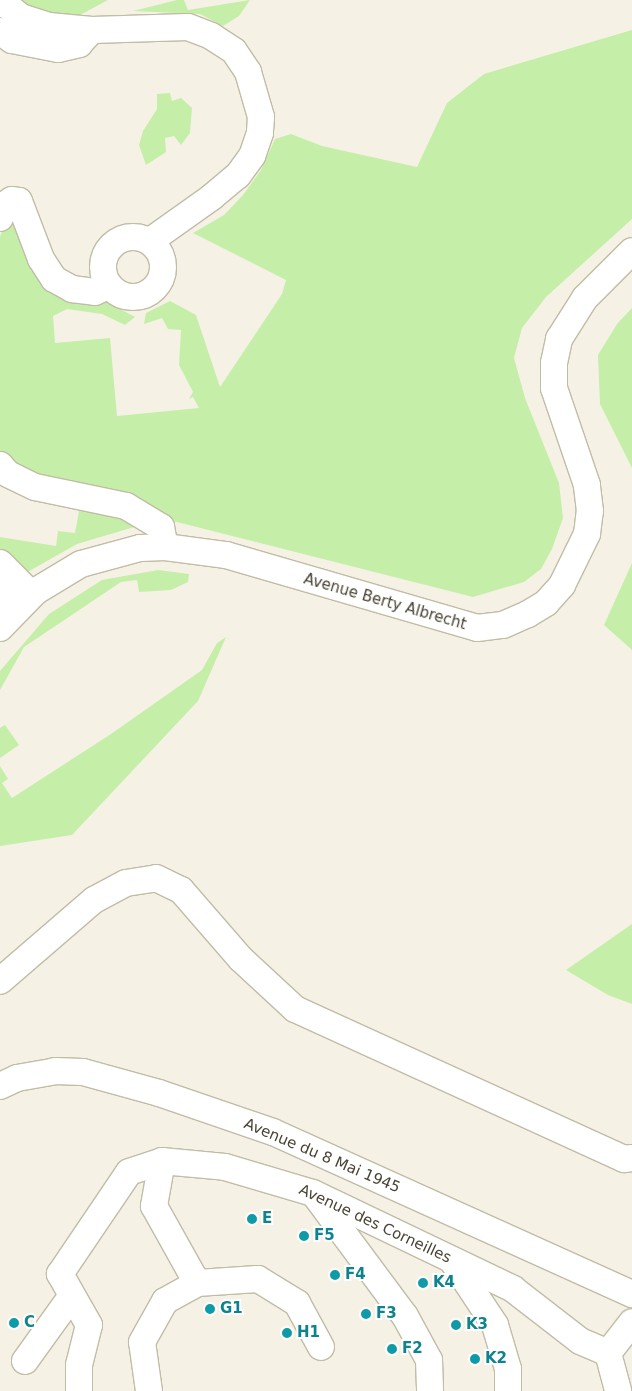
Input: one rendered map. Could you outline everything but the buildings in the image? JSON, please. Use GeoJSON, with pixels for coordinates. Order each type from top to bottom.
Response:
{"type":"FeatureCollection","features":[{"type":"Feature","properties":{"kind":"street"},"geometry":{"type":"LineString","coordinates":[[0,0],[21,17],[85,37]]}},
{"type":"Feature","properties":{"kind":"street"},"geometry":{"type":"LineString","coordinates":[[0,31],[12,40],[58,48],[85,37],[188,27],[211,36],[234,51],[248,72],[261,117],[260,133],[252,156],[243,168],[212,197],[150,241]]}},
{"type":"Feature","properties":{"kind":"street"},"geometry":{"type":"LineString","coordinates":[[0,218],[6,204],[12,200],[19,201],[41,258],[54,279],[72,289],[95,292],[108,286]]}},
{"type":"Feature","properties":{"kind":"street"},"geometry":{"type":"LineString","coordinates":[[130,236],[150,241],[161,255],[163,272],[155,288],[140,297],[122,296],[108,286],[102,271],[104,255],[115,242],[130,236]]}},
{"type":"Feature","properties":{"kind":"street","name":"Avenue Berty Albrecht"},"geometry":{"type":"LineString","coordinates":[[12,606],[81,564],[140,548],[166,547],[226,555],[477,628],[503,625],[546,603],[562,585],[576,560],[587,534],[590,511],[587,485],[554,388],[554,363],[560,338],[585,298],[632,251]]}},
{"type":"Feature","properties":{"kind":"street"},"geometry":{"type":"LineString","coordinates":[[0,465],[8,474],[35,487],[126,506],[161,528],[166,547]]}},
{"type":"Feature","properties":{"kind":"street"},"geometry":{"type":"LineString","coordinates":[[0,563],[12,606]]}},
{"type":"Feature","properties":{"kind":"street"},"geometry":{"type":"LineString","coordinates":[[0,981],[94,900],[126,883],[156,878],[181,890],[241,959],[295,1009],[624,1159],[632,1158]]}},
{"type":"Feature","properties":{"kind":"street","name":"Avenue du 8 Mai 1945"},"geometry":{"type":"LineString","coordinates":[[0,1086],[17,1078],[55,1071],[83,1072],[158,1093],[274,1132],[632,1294]]}},
{"type":"Feature","properties":{"kind":"street"},"geometry":{"type":"LineString","coordinates":[[162,1161],[154,1206],[197,1283]]}},
{"type":"Feature","properties":{"kind":"street","name":"Avenue des Corneilles"},"geometry":{"type":"LineString","coordinates":[[79,1391],[79,1365],[89,1325],[71,1297],[60,1274],[129,1172],[162,1161],[225,1168],[313,1193],[513,1289],[580,1341],[608,1353]]}},
{"type":"Feature","properties":{"kind":"street"},"geometry":{"type":"LineString","coordinates":[[313,1193],[404,1316],[429,1360],[430,1391]]}},
{"type":"Feature","properties":{"kind":"street"},"geometry":{"type":"LineString","coordinates":[[452,1259],[495,1325],[508,1368],[508,1391]]}},
{"type":"Feature","properties":{"kind":"street"},"geometry":{"type":"LineString","coordinates":[[149,1391],[142,1342],[165,1302],[197,1283],[258,1279],[297,1303],[321,1347]]}},
{"type":"Feature","properties":{"kind":"street"},"geometry":{"type":"LineString","coordinates":[[25,1360],[71,1297]]}},
{"type":"Feature","properties":{"kind":"street"},"geometry":{"type":"LineString","coordinates":[[618,1391],[608,1353],[632,1322]]}},
{"type":"Feature","properties":{"kind":"green space"},"geometry":{"type":"Polygon","coordinates":[[[16,0],[108,0],[80,15],[38,14],[16,0]]]}},
{"type":"Feature","properties":{"kind":"green space"},"geometry":{"type":"Polygon","coordinates":[[[184,0],[188,10],[250,0],[239,16],[223,26],[200,14],[133,11],[184,0]]]}},
{"type":"Feature","properties":{"kind":"green space"},"geometry":{"type":"Polygon","coordinates":[[[632,30],[632,219],[546,297],[522,328],[514,358],[525,398],[559,483],[563,518],[552,549],[541,569],[524,582],[473,597],[149,515],[59,487],[0,460],[0,237],[6,217],[13,218],[36,264],[135,317],[125,325],[102,314],[67,309],[53,316],[55,343],[110,338],[117,416],[199,408],[193,397],[189,399],[193,392],[179,365],[181,330],[168,329],[162,318],[144,324],[146,313],[170,301],[196,315],[220,387],[282,294],[286,280],[193,233],[224,215],[243,195],[261,170],[275,139],[291,134],[322,146],[417,167],[447,103],[484,74],[632,30]]]}},
{"type":"Feature","properties":{"kind":"green space"},"geometry":{"type":"Polygon","coordinates":[[[170,93],[172,101],[181,98],[192,108],[190,133],[181,145],[174,136],[165,138],[166,152],[146,165],[139,145],[143,131],[157,109],[157,94],[170,93]]]}},
{"type":"Feature","properties":{"kind":"green space"},"geometry":{"type":"Polygon","coordinates":[[[632,308],[632,468],[600,404],[598,355],[617,324],[632,308]]]}},
{"type":"Feature","properties":{"kind":"green space"},"geometry":{"type":"Polygon","coordinates":[[[80,506],[114,512],[141,525],[77,544],[24,574],[0,550],[0,537],[56,546],[58,531],[75,533],[80,506]]]}},
{"type":"Feature","properties":{"kind":"green space"},"geometry":{"type":"Polygon","coordinates":[[[632,563],[632,650],[604,625],[632,563]]]}},
{"type":"Feature","properties":{"kind":"green space"},"geometry":{"type":"Polygon","coordinates":[[[158,570],[189,574],[188,582],[171,590],[139,592],[137,580],[121,582],[24,647],[0,690],[0,671],[49,614],[102,580],[158,570]]]}},
{"type":"Feature","properties":{"kind":"green space"},"geometry":{"type":"Polygon","coordinates":[[[226,637],[198,701],[72,835],[0,846],[0,766],[8,779],[2,783],[12,798],[111,734],[202,670],[217,643],[226,637]]]}},
{"type":"Feature","properties":{"kind":"green space"},"geometry":{"type":"Polygon","coordinates":[[[5,725],[19,745],[0,758],[0,728],[5,725]]]}},
{"type":"Feature","properties":{"kind":"green space"},"geometry":{"type":"Polygon","coordinates":[[[632,924],[632,1004],[608,995],[566,970],[632,924]]]}},
{"type":"Feature","properties":{"kind":"place","name":"E"},"geometry":{"type":"Point","coordinates":[252,1219]}},
{"type":"Feature","properties":{"kind":"place","name":"F5"},"geometry":{"type":"Point","coordinates":[304,1236]}},
{"type":"Feature","properties":{"kind":"place","name":"F4"},"geometry":{"type":"Point","coordinates":[335,1275]}},
{"type":"Feature","properties":{"kind":"place","name":"K4"},"geometry":{"type":"Point","coordinates":[423,1283]}},
{"type":"Feature","properties":{"kind":"place","name":"G1"},"geometry":{"type":"Point","coordinates":[210,1309]}},
{"type":"Feature","properties":{"kind":"place","name":"F3"},"geometry":{"type":"Point","coordinates":[366,1314]}},
{"type":"Feature","properties":{"kind":"place","name":"C"},"geometry":{"type":"Point","coordinates":[14,1323]}},
{"type":"Feature","properties":{"kind":"place","name":"K3"},"geometry":{"type":"Point","coordinates":[456,1325]}},
{"type":"Feature","properties":{"kind":"place","name":"H1"},"geometry":{"type":"Point","coordinates":[287,1333]}},
{"type":"Feature","properties":{"kind":"place","name":"F2"},"geometry":{"type":"Point","coordinates":[392,1349]}},
{"type":"Feature","properties":{"kind":"place","name":"K2"},"geometry":{"type":"Point","coordinates":[475,1359]}}]}
